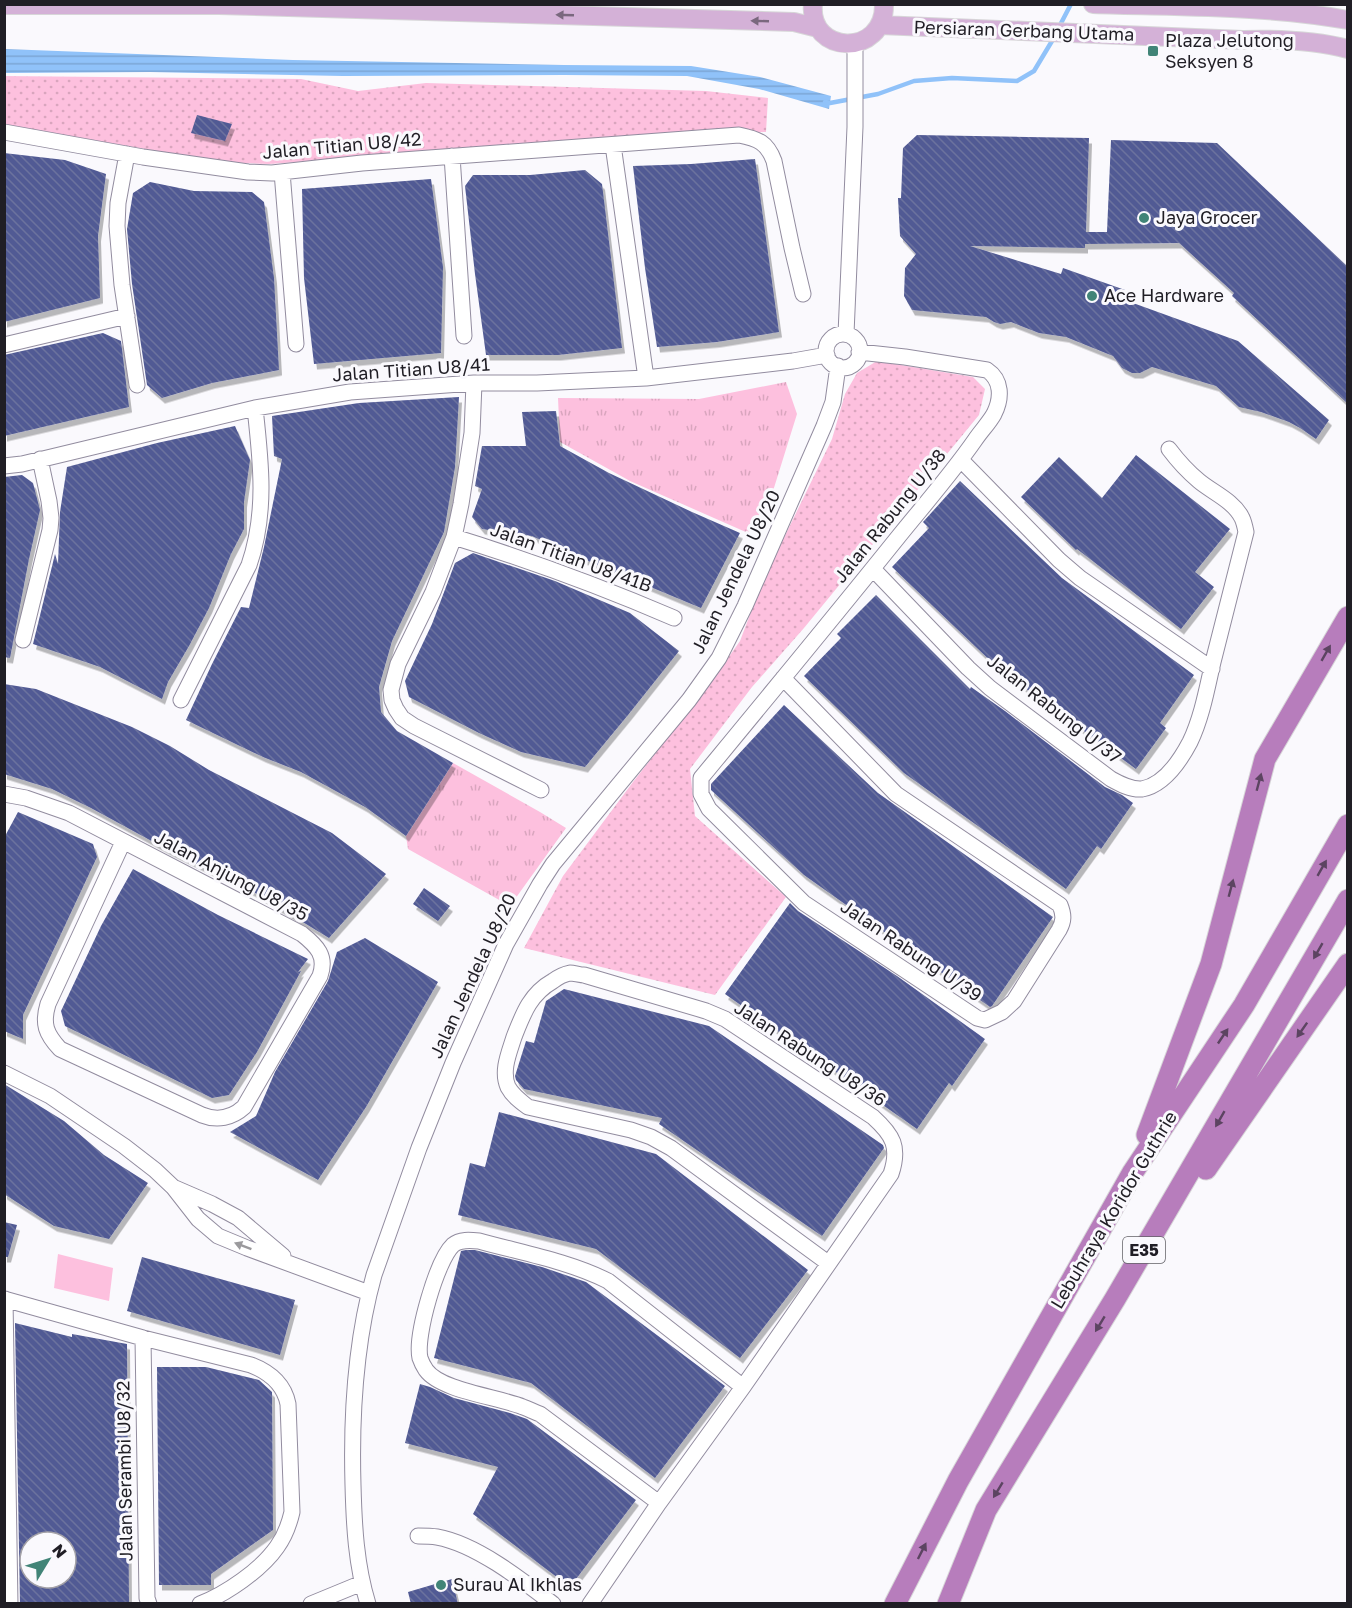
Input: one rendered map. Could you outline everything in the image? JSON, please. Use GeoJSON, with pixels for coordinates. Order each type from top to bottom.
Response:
{"type":"FeatureCollection","features":[{"type":"Feature","properties":{"kind":"highway"},"geometry":{"type":"LineString","coordinates":[[1132,1172],[1211,964],[1265,759],[1347,617]]}},
{"type":"Feature","properties":{"kind":"highway","name":"Lebuhraya Koridor Guthrie"},"geometry":{"type":"LineString","coordinates":[[895,1604],[958,1481],[1132,1172],[1244,1005],[1347,825]]}},
{"type":"Feature","properties":{"kind":"highway","name":"E35"},"geometry":{"type":"LineString","coordinates":[[948,1604],[986,1510],[1115,1299],[1347,900]]}},
{"type":"Feature","properties":{"kind":"highway"},"geometry":{"type":"LineString","coordinates":[[1115,1299],[1347,964]]}},
{"type":"Feature","properties":{"kind":"main road"},"geometry":{"type":"LineString","coordinates":[[813,4],[814,19],[818,28],[825,36],[844,44],[855,44],[874,34],[884,16],[884,4]]}},
{"type":"Feature","properties":{"kind":"main road","name":"Persiaran Gerbang Utama"},"geometry":{"type":"LineString","coordinates":[[1093,4],[1240,8],[1347,20]]}},
{"type":"Feature","properties":{"kind":"main road"},"geometry":{"type":"LineString","coordinates":[[4,5],[219,5],[794,22],[818,28]]}},
{"type":"Feature","properties":{"kind":"main road","name":"Persiaran Gerbang Utama"},"geometry":{"type":"LineString","coordinates":[[880,25],[1243,40],[1278,39],[1347,49]]}},
{"type":"Feature","properties":{"kind":"street"},"geometry":{"type":"LineString","coordinates":[[846,334],[855,127],[855,44]]}},
{"type":"Feature","properties":{"kind":"street","name":"Jalan Titian U8/42"},"geometry":{"type":"LineString","coordinates":[[4,132],[127,154],[248,172],[282,172],[362,163],[739,135],[762,142],[770,152],[778,173],[803,294]]}},
{"type":"Feature","properties":{"kind":"street"},"geometry":{"type":"LineString","coordinates":[[613,146],[646,378]]}},
{"type":"Feature","properties":{"kind":"street"},"geometry":{"type":"LineString","coordinates":[[127,154],[117,215],[121,273],[137,386]]}},
{"type":"Feature","properties":{"kind":"street"},"geometry":{"type":"LineString","coordinates":[[452,156],[464,336]]}},
{"type":"Feature","properties":{"kind":"street"},"geometry":{"type":"LineString","coordinates":[[282,172],[296,344]]}},
{"type":"Feature","properties":{"kind":"street"},"geometry":{"type":"LineString","coordinates":[[4,345],[127,316]]}},
{"type":"Feature","properties":{"kind":"street"},"geometry":{"type":"LineString","coordinates":[[846,334],[856,340],[858,357],[852,365],[837,366],[827,355],[827,345],[836,335],[846,334]]}},
{"type":"Feature","properties":{"kind":"street","name":"Jalan Rabung U/38"},"geometry":{"type":"LineString","coordinates":[[701,778],[961,460],[994,413],[1000,392],[998,381],[987,370],[859,352]]}},
{"type":"Feature","properties":{"kind":"street","name":"Jalan Titian U8/41"},"geometry":{"type":"LineString","coordinates":[[4,466],[255,408],[350,392],[474,383],[537,383],[646,378],[827,355]]}},
{"type":"Feature","properties":{"kind":"street","name":"Jalan Jendela U8/20"},"geometry":{"type":"LineString","coordinates":[[368,1604],[362,1583],[354,1509],[353,1414],[357,1365],[374,1275],[419,1148],[453,1063],[506,944],[534,893],[553,864],[682,709],[719,658],[745,606],[824,426],[833,402],[837,366]]}},
{"type":"Feature","properties":{"kind":"street"},"geometry":{"type":"LineString","coordinates":[[474,383],[472,433],[465,484],[454,537],[433,592],[398,664],[391,690],[392,700],[402,718],[414,726],[541,790]]}},
{"type":"Feature","properties":{"kind":"street"},"geometry":{"type":"LineString","coordinates":[[182,700],[249,565],[254,549],[262,486],[255,408]]}},
{"type":"Feature","properties":{"kind":"street","name":"Jalan Rabung U/37"},"geometry":{"type":"LineString","coordinates":[[873,569],[990,688],[1111,779],[1125,786],[1139,789],[1150,786],[1161,780],[1172,769],[1190,740],[1204,701],[1246,532],[1243,519],[1228,502],[1186,470],[1169,449]]}},
{"type":"Feature","properties":{"kind":"street"},"geometry":{"type":"LineString","coordinates":[[23,640],[50,530],[51,518],[40,459]]}},
{"type":"Feature","properties":{"kind":"street"},"geometry":{"type":"LineString","coordinates":[[961,460],[1059,560],[1080,578],[1212,669]]}},
{"type":"Feature","properties":{"kind":"street","name":"Jalan Titian U8/41B"},"geometry":{"type":"LineString","coordinates":[[454,537],[565,573],[674,618]]}},
{"type":"Feature","properties":{"kind":"street","name":"Jalan Rabung U/39"},"geometry":{"type":"LineString","coordinates":[[701,778],[701,794],[709,809],[804,903],[977,1018],[985,1020],[994,1016],[1014,1001],[1063,923],[1064,912],[1060,905],[896,794],[783,678]]}},
{"type":"Feature","properties":{"kind":"street","name":"Jalan Anjung U8/35"},"geometry":{"type":"LineString","coordinates":[[4,794],[26,798],[69,813],[302,934],[318,949],[324,968],[321,976],[244,1107],[228,1117],[212,1119],[202,1115],[60,1049],[48,1034],[45,1024],[48,1004],[123,842]]}},
{"type":"Feature","properties":{"kind":"street","name":"Jalan Rabung U8/36"},"geometry":{"type":"LineString","coordinates":[[590,1604],[891,1174],[895,1161],[895,1148],[891,1137],[873,1117],[725,1019],[706,1011],[584,975],[570,973],[544,986],[533,997],[525,1009],[506,1060],[505,1075],[508,1087],[516,1099],[528,1107],[631,1130],[651,1137],[671,1149],[828,1263]]}},
{"type":"Feature","properties":{"kind":"street"},"geometry":{"type":"LineString","coordinates":[[4,1073],[50,1096],[140,1158],[173,1187],[198,1219],[218,1236],[369,1293]]}},
{"type":"Feature","properties":{"kind":"street"},"geometry":{"type":"LineString","coordinates":[[173,1187],[238,1218],[265,1242],[298,1266]]}},
{"type":"Feature","properties":{"kind":"street"},"geometry":{"type":"LineString","coordinates":[[659,1503],[540,1414],[524,1407],[452,1386],[437,1380],[426,1371],[420,1357],[420,1343],[426,1309],[445,1255],[455,1244],[466,1240],[479,1241],[574,1266],[591,1273],[608,1281],[743,1387]]}},
{"type":"Feature","properties":{"kind":"street"},"geometry":{"type":"LineString","coordinates":[[10,1604],[5,1299],[260,1369],[284,1390],[288,1404],[291,1512],[288,1526],[276,1548],[262,1563],[241,1581],[200,1604]]}},
{"type":"Feature","properties":{"kind":"street","name":"Jalan Serambi U8/32"},"geometry":{"type":"LineString","coordinates":[[143,1338],[147,1598],[149,1604]]}},
{"type":"Feature","properties":{"kind":"street"},"geometry":{"type":"LineString","coordinates":[[418,1536],[457,1543],[479,1554],[523,1581],[553,1604]]}},
{"type":"Feature","properties":{"kind":"street"},"geometry":{"type":"LineString","coordinates":[[311,1604],[362,1583]]}},
{"type":"Feature","properties":{"kind":"green space"},"geometry":{"type":"Polygon","coordinates":[[[4,76],[301,79],[358,91],[426,83],[706,91],[768,98],[766,132],[712,133],[269,164],[221,162],[5,125],[4,76]]]}},
{"type":"Feature","properties":{"kind":"green space"},"geometry":{"type":"Polygon","coordinates":[[[877,361],[973,377],[985,389],[979,415],[804,628],[752,687],[690,769],[695,816],[786,897],[715,995],[524,948],[563,876],[740,641],[762,583],[832,439],[845,394],[857,373],[877,361]]]}},
{"type":"Feature","properties":{"kind":"green space"},"geometry":{"type":"Polygon","coordinates":[[[786,382],[797,414],[773,491],[748,533],[630,481],[560,442],[558,398],[699,399],[786,382]]]}},
{"type":"Feature","properties":{"kind":"green space"},"geometry":{"type":"Polygon","coordinates":[[[453,763],[566,828],[510,906],[408,849],[406,836],[453,763]]]}},
{"type":"Feature","properties":{"kind":"green space"},"geometry":{"type":"Polygon","coordinates":[[[58,1254],[113,1268],[109,1301],[54,1288],[58,1254]]]}},
{"type":"Feature","properties":{"kind":"water"},"geometry":{"type":"Polygon","coordinates":[[[5,49],[293,60],[691,66],[760,77],[831,96],[829,109],[759,89],[687,76],[5,73],[5,49]]]}},
{"type":"Feature","properties":{"kind":"building"},"geometry":{"type":"Polygon","coordinates":[[[197,115],[232,124],[225,141],[191,133],[197,115]]]}},
{"type":"Feature","properties":{"kind":"building"},"geometry":{"type":"Polygon","coordinates":[[[917,135],[1089,138],[1086,232],[1107,232],[1111,140],[1217,143],[1347,266],[1347,403],[1232,296],[1234,293],[1179,243],[1085,244],[1085,248],[970,246],[1061,274],[1063,268],[1125,290],[1122,299],[1238,341],[1329,420],[1316,439],[1289,422],[1239,407],[1216,386],[1152,367],[1140,373],[1132,373],[1122,368],[1113,356],[1066,337],[1039,333],[1011,322],[1000,324],[986,317],[912,310],[904,296],[905,268],[916,254],[900,236],[898,198],[901,198],[903,148],[917,135]]]}},
{"type":"Feature","properties":{"kind":"building"},"geometry":{"type":"Polygon","coordinates":[[[4,153],[65,160],[106,174],[98,236],[100,298],[4,322],[4,153]]]}},
{"type":"Feature","properties":{"kind":"building"},"geometry":{"type":"Polygon","coordinates":[[[755,159],[779,332],[717,342],[657,347],[633,166],[755,159]]]}},
{"type":"Feature","properties":{"kind":"building"},"geometry":{"type":"Polygon","coordinates":[[[585,170],[602,184],[622,348],[558,355],[486,355],[465,186],[473,175],[530,175],[585,170]]]}},
{"type":"Feature","properties":{"kind":"building"},"geometry":{"type":"Polygon","coordinates":[[[431,179],[443,267],[441,353],[314,364],[304,278],[302,189],[431,179]]]}},
{"type":"Feature","properties":{"kind":"building"},"geometry":{"type":"Polygon","coordinates":[[[150,182],[194,191],[252,192],[264,202],[274,278],[279,370],[212,383],[162,398],[147,385],[132,284],[127,229],[133,193],[150,182]]]}},
{"type":"Feature","properties":{"kind":"building"},"geometry":{"type":"Polygon","coordinates":[[[103,333],[121,341],[129,407],[4,436],[4,355],[103,333]]]}},
{"type":"Feature","properties":{"kind":"building"},"geometry":{"type":"Polygon","coordinates":[[[459,397],[455,467],[444,532],[392,641],[379,687],[381,712],[397,731],[453,763],[406,836],[365,807],[301,772],[263,757],[186,720],[241,607],[249,608],[282,459],[274,456],[272,416],[359,403],[459,397]]]}},
{"type":"Feature","properties":{"kind":"building"},"geometry":{"type":"Polygon","coordinates":[[[556,411],[560,446],[609,473],[740,533],[701,608],[532,536],[482,529],[472,517],[482,489],[475,486],[482,446],[526,446],[522,412],[556,411]]]}},
{"type":"Feature","properties":{"kind":"building"},"geometry":{"type":"Polygon","coordinates":[[[235,426],[250,460],[244,502],[244,529],[209,608],[168,682],[162,699],[100,667],[33,644],[55,554],[58,564],[60,512],[67,467],[157,443],[235,426]]]}},
{"type":"Feature","properties":{"kind":"building"},"geometry":{"type":"Polygon","coordinates":[[[1136,455],[1230,529],[1195,572],[1214,587],[1181,629],[1076,550],[1021,497],[1059,457],[1102,498],[1136,455]]]}},
{"type":"Feature","properties":{"kind":"building"},"geometry":{"type":"Polygon","coordinates":[[[22,475],[33,483],[40,510],[10,658],[4,657],[4,477],[22,475]]]}},
{"type":"Feature","properties":{"kind":"building"},"geometry":{"type":"Polygon","coordinates":[[[960,481],[1062,578],[1194,675],[1160,723],[1166,728],[1136,769],[999,669],[892,567],[929,528],[923,522],[960,481]]]}},
{"type":"Feature","properties":{"kind":"building"},"geometry":{"type":"Polygon","coordinates":[[[473,553],[555,581],[630,613],[679,651],[585,767],[521,752],[409,697],[405,681],[432,624],[455,563],[473,553]]]}},
{"type":"Feature","properties":{"kind":"building"},"geometry":{"type":"Polygon","coordinates":[[[876,595],[970,689],[971,687],[1005,711],[1105,787],[1133,803],[1101,849],[1097,846],[1066,889],[904,773],[804,676],[841,638],[837,634],[876,595]]]}},
{"type":"Feature","properties":{"kind":"building"},"geometry":{"type":"Polygon","coordinates":[[[4,684],[36,689],[132,727],[170,746],[209,770],[332,833],[386,874],[329,938],[252,891],[170,851],[91,808],[52,789],[4,774],[4,684]]]}},
{"type":"Feature","properties":{"kind":"building"},"geometry":{"type":"Polygon","coordinates":[[[784,705],[878,793],[1053,917],[992,1006],[990,1007],[804,875],[711,790],[711,784],[784,705]]]}},
{"type":"Feature","properties":{"kind":"building"},"geometry":{"type":"Polygon","coordinates":[[[18,812],[93,844],[97,857],[23,1015],[23,1039],[4,1031],[4,838],[18,812]]]}},
{"type":"Feature","properties":{"kind":"building"},"geometry":{"type":"Polygon","coordinates":[[[133,869],[218,915],[308,959],[298,972],[301,971],[257,1052],[229,1095],[212,1098],[65,1026],[61,1011],[101,926],[133,869]]]}},
{"type":"Feature","properties":{"kind":"building"},"geometry":{"type":"Polygon","coordinates":[[[424,888],[450,906],[438,921],[413,904],[424,888]]]}},
{"type":"Feature","properties":{"kind":"building"},"geometry":{"type":"Polygon","coordinates":[[[790,903],[798,911],[897,976],[985,1039],[952,1086],[949,1083],[917,1129],[725,994],[790,903]]]}},
{"type":"Feature","properties":{"kind":"building"},"geometry":{"type":"Polygon","coordinates":[[[365,938],[438,982],[366,1107],[318,1180],[230,1132],[256,1116],[275,1072],[328,981],[337,952],[365,938]]]}},
{"type":"Feature","properties":{"kind":"building"},"geometry":{"type":"Polygon","coordinates":[[[564,989],[709,1026],[883,1145],[884,1148],[822,1236],[659,1124],[662,1118],[524,1089],[515,1076],[526,1041],[534,1043],[546,1001],[564,989]]]}},
{"type":"Feature","properties":{"kind":"building"},"geometry":{"type":"Polygon","coordinates":[[[4,1084],[64,1121],[104,1155],[148,1183],[109,1239],[54,1226],[4,1194],[4,1084]]]}},
{"type":"Feature","properties":{"kind":"building"},"geometry":{"type":"Polygon","coordinates":[[[499,1112],[656,1154],[808,1270],[740,1358],[596,1249],[458,1215],[470,1163],[485,1167],[499,1112]]]}},
{"type":"Feature","properties":{"kind":"building"},"geometry":{"type":"Polygon","coordinates":[[[4,1222],[17,1225],[8,1257],[4,1257],[4,1222]]]}},
{"type":"Feature","properties":{"kind":"building"},"geometry":{"type":"Polygon","coordinates":[[[475,1250],[542,1267],[586,1282],[725,1386],[655,1478],[531,1383],[434,1358],[461,1251],[475,1250]]]}},
{"type":"Feature","properties":{"kind":"building"},"geometry":{"type":"Polygon","coordinates":[[[142,1257],[295,1300],[280,1355],[127,1311],[142,1257]]]}},
{"type":"Feature","properties":{"kind":"building"},"geometry":{"type":"Polygon","coordinates":[[[15,1323],[72,1337],[72,1334],[127,1344],[129,1604],[20,1604],[20,1590],[78,1590],[78,1530],[19,1530],[15,1323]]]}},
{"type":"Feature","properties":{"kind":"building"},"geometry":{"type":"Polygon","coordinates":[[[157,1367],[206,1367],[259,1380],[272,1392],[273,1530],[211,1574],[211,1585],[159,1585],[157,1367]]]}},
{"type":"Feature","properties":{"kind":"building"},"geometry":{"type":"Polygon","coordinates":[[[420,1384],[454,1398],[527,1419],[636,1500],[570,1587],[473,1514],[498,1467],[405,1443],[420,1384]]]}},
{"type":"Feature","properties":{"kind":"building","name":"Surau Al Ikhlas"},"geometry":{"type":"Polygon","coordinates":[[[452,1579],[458,1604],[411,1604],[408,1592],[452,1579]]]}},
{"type":"Feature","properties":{"kind":"waterway"},"geometry":{"type":"LineString","coordinates":[[1058,29],[1071,4]]}},
{"type":"Feature","properties":{"kind":"waterway"},"geometry":{"type":"LineString","coordinates":[[825,102],[878,94],[914,81],[952,78],[1017,81],[1034,71],[1055,36]]}},
{"type":"Feature","properties":{"kind":"place","name":"Plaza Jelutong Seksyen 8"},"geometry":{"type":"Point","coordinates":[1153,51]}},
{"type":"Feature","properties":{"kind":"place","name":"Jaya Grocer"},"geometry":{"type":"Point","coordinates":[1144,218]}},
{"type":"Feature","properties":{"kind":"place","name":"Ace Hardware"},"geometry":{"type":"Point","coordinates":[1092,296]}},
{"type":"Feature","properties":{"kind":"place","name":"Surau Al Ikhlas"},"geometry":{"type":"Point","coordinates":[441,1585]}}]}
